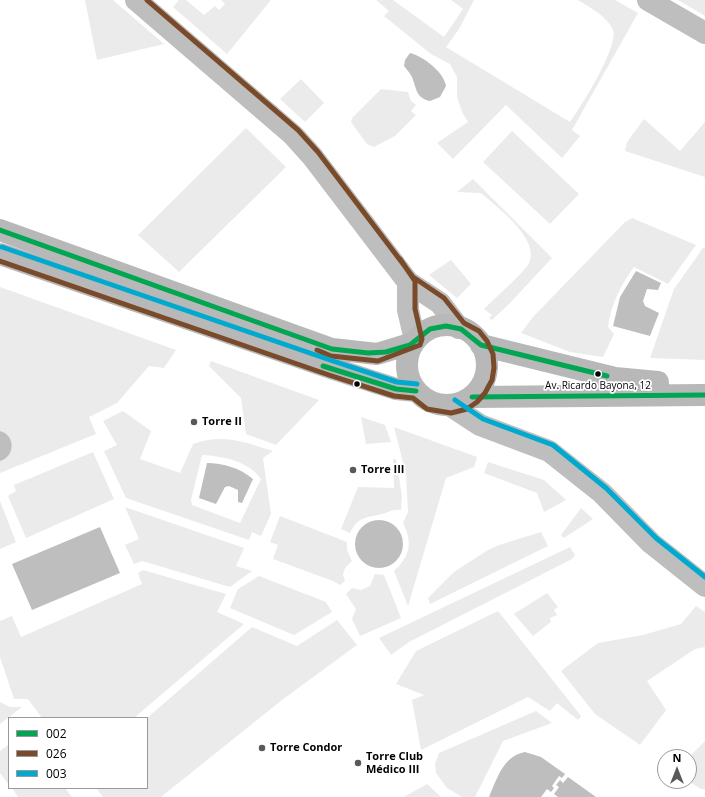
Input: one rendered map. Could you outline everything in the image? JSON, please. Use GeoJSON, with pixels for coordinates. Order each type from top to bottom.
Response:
{"type":"FeatureCollection","features":[{"type":"Feature","properties":{"kind":"main road"},"geometry":{"type":"LineString","coordinates":[[0,230],[332,349],[377,354],[414,342]]}},
{"type":"Feature","properties":{"kind":"main road"},"geometry":{"type":"LineString","coordinates":[[0,254],[323,366],[396,389],[416,391]]}},
{"type":"Feature","properties":{"kind":"main road"},"geometry":{"type":"LineString","coordinates":[[442,326],[459,328],[474,336],[481,345],[486,355],[487,367],[485,378],[480,388],[472,397],[463,403],[452,406],[429,402],[416,391],[408,376],[406,364],[408,353],[414,342],[421,334],[431,328],[442,326]]}},
{"type":"Feature","properties":{"kind":"main road"},"geometry":{"type":"LineString","coordinates":[[481,345],[615,378],[657,382],[705,382]]}},
{"type":"Feature","properties":{"kind":"main road"},"geometry":{"type":"LineString","coordinates":[[472,397],[705,395]]}},
{"type":"Feature","properties":{"kind":"street"},"geometry":{"type":"LineString","coordinates":[[136,0],[296,139],[312,156],[408,282],[440,303],[459,328]]}},
{"type":"Feature","properties":{"kind":"street"},"geometry":{"type":"LineString","coordinates":[[648,0],[705,33]]}},
{"type":"Feature","properties":{"kind":"street"},"geometry":{"type":"LineString","coordinates":[[408,282],[408,310],[414,342]]}},
{"type":"Feature","properties":{"kind":"street"},"geometry":{"type":"LineString","coordinates":[[452,406],[480,425],[549,451],[602,493],[651,543],[705,586]]}},
{"type":"Feature","properties":{"kind":"shaded area"},"geometry":{"type":"Polygon","coordinates":[[[85,0],[113,0],[164,44],[97,60],[85,0]]]}},
{"type":"Feature","properties":{"kind":"shaded area"},"geometry":{"type":"Polygon","coordinates":[[[179,0],[186,0],[204,15],[215,6],[219,10],[225,4],[221,0],[271,0],[227,54],[173,7],[179,0]]]}},
{"type":"Feature","properties":{"kind":"shaded area"},"geometry":{"type":"Polygon","coordinates":[[[376,0],[393,0],[444,37],[463,9],[451,0],[474,0],[459,29],[446,47],[570,122],[598,76],[605,62],[613,38],[613,30],[607,21],[598,13],[578,0],[615,0],[638,13],[572,130],[580,136],[562,158],[506,105],[453,159],[437,143],[468,122],[462,112],[457,97],[457,77],[450,64],[431,54],[384,16],[389,11],[376,0]]]}},
{"type":"Feature","properties":{"kind":"shaded area"},"geometry":{"type":"Polygon","coordinates":[[[678,0],[705,0],[705,16],[678,0]]]}},
{"type":"Feature","properties":{"kind":"shaded area"},"geometry":{"type":"Polygon","coordinates":[[[410,53],[427,61],[441,75],[446,86],[440,97],[430,101],[422,98],[418,94],[412,76],[404,66],[405,60],[410,53]]]}},
{"type":"Feature","properties":{"kind":"shaded area"},"geometry":{"type":"Polygon","coordinates":[[[301,79],[324,103],[305,122],[280,99],[301,79]]]}},
{"type":"Feature","properties":{"kind":"shaded area"},"geometry":{"type":"Polygon","coordinates":[[[381,89],[408,92],[411,101],[416,105],[411,111],[416,115],[395,136],[374,147],[367,144],[351,122],[352,118],[381,89]]]}},
{"type":"Feature","properties":{"kind":"shaded area"},"geometry":{"type":"Polygon","coordinates":[[[644,119],[680,151],[705,122],[705,177],[625,151],[627,142],[644,119]]]}},
{"type":"Feature","properties":{"kind":"shaded area"},"geometry":{"type":"Polygon","coordinates":[[[246,128],[286,167],[179,272],[138,235],[246,128]]]}},
{"type":"Feature","properties":{"kind":"shaded area"},"geometry":{"type":"Polygon","coordinates":[[[512,131],[579,194],[550,224],[483,162],[512,131]]]}},
{"type":"Feature","properties":{"kind":"shaded area"},"geometry":{"type":"Polygon","coordinates":[[[473,179],[552,258],[492,320],[489,318],[492,315],[484,309],[524,270],[528,265],[531,256],[529,246],[524,235],[507,216],[481,193],[457,192],[473,179]]]}},
{"type":"Feature","properties":{"kind":"shaded area"},"geometry":{"type":"Polygon","coordinates":[[[632,218],[696,245],[668,284],[634,267],[614,303],[608,327],[614,334],[603,357],[570,352],[521,333],[533,317],[625,222],[632,218]]]}},
{"type":"Feature","properties":{"kind":"shaded area"},"geometry":{"type":"Polygon","coordinates":[[[703,248],[705,248],[705,360],[650,358],[674,289],[703,248]]]}},
{"type":"Feature","properties":{"kind":"shaded area"},"geometry":{"type":"Polygon","coordinates":[[[451,260],[471,284],[457,298],[429,275],[451,260]]]}},
{"type":"Feature","properties":{"kind":"shaded area"},"geometry":{"type":"Polygon","coordinates":[[[636,271],[661,283],[658,290],[647,289],[643,301],[645,306],[659,313],[650,336],[613,326],[620,297],[636,271]]]}},
{"type":"Feature","properties":{"kind":"shaded area"},"geometry":{"type":"Polygon","coordinates":[[[0,287],[176,350],[164,368],[149,366],[117,403],[89,417],[96,434],[0,473],[0,287]]]}},
{"type":"Feature","properties":{"kind":"shaded area"},"geometry":{"type":"Polygon","coordinates":[[[211,361],[319,400],[276,445],[246,434],[241,398],[209,366],[211,361]]]}},
{"type":"Feature","properties":{"kind":"shaded area"},"geometry":{"type":"Polygon","coordinates":[[[123,411],[151,431],[140,459],[180,473],[193,444],[204,441],[214,439],[233,440],[273,451],[263,458],[271,514],[261,536],[252,532],[249,540],[126,498],[104,451],[117,445],[103,421],[123,411]],[[202,455],[191,500],[192,505],[240,523],[261,479],[250,468],[242,464],[226,458],[202,455]]]}},
{"type":"Feature","properties":{"kind":"shaded area"},"geometry":{"type":"Polygon","coordinates":[[[361,417],[385,425],[391,442],[366,444],[361,417]]]}},
{"type":"Feature","properties":{"kind":"shaded area"},"geometry":{"type":"Polygon","coordinates":[[[394,427],[477,457],[474,467],[446,478],[408,606],[394,571],[407,555],[409,543],[403,523],[408,512],[406,474],[394,427]]]}},
{"type":"Feature","properties":{"kind":"shaded area"},"geometry":{"type":"Polygon","coordinates":[[[0,431],[9,437],[12,446],[9,455],[0,461],[0,431]]]}},
{"type":"Feature","properties":{"kind":"shaded area"},"geometry":{"type":"Polygon","coordinates":[[[93,452],[114,499],[26,538],[8,496],[16,491],[14,485],[93,452]]]}},
{"type":"Feature","properties":{"kind":"shaded area"},"geometry":{"type":"Polygon","coordinates":[[[393,459],[396,459],[402,496],[401,510],[394,510],[367,517],[356,523],[350,533],[341,529],[358,487],[394,488],[393,459]]]}},
{"type":"Feature","properties":{"kind":"shaded area"},"geometry":{"type":"Polygon","coordinates":[[[488,462],[544,480],[566,500],[544,512],[537,493],[484,473],[488,462]]]}},
{"type":"Feature","properties":{"kind":"shaded area"},"geometry":{"type":"Polygon","coordinates":[[[207,463],[231,467],[243,472],[253,479],[242,503],[238,502],[238,490],[229,486],[225,487],[216,504],[199,498],[207,463]]]}},
{"type":"Feature","properties":{"kind":"shaded area"},"geometry":{"type":"Polygon","coordinates":[[[0,501],[16,542],[0,549],[0,501]]]}},
{"type":"Feature","properties":{"kind":"shaded area"},"geometry":{"type":"Polygon","coordinates":[[[125,507],[244,548],[236,566],[252,571],[230,587],[142,561],[134,564],[125,545],[139,539],[125,507]]]}},
{"type":"Feature","properties":{"kind":"shaded area"},"geometry":{"type":"Polygon","coordinates":[[[581,508],[593,519],[564,538],[561,535],[581,508]]]}},
{"type":"Feature","properties":{"kind":"shaded area"},"geometry":{"type":"Polygon","coordinates":[[[280,516],[347,542],[347,550],[352,561],[345,568],[343,575],[345,581],[340,585],[273,559],[278,545],[270,542],[280,516]]]}},
{"type":"Feature","properties":{"kind":"shaded area"},"geometry":{"type":"Polygon","coordinates":[[[374,520],[384,520],[396,527],[403,539],[403,549],[396,561],[384,568],[374,568],[366,564],[359,557],[355,549],[355,539],[359,531],[366,524],[374,520]]]}},
{"type":"Feature","properties":{"kind":"shaded area"},"geometry":{"type":"Polygon","coordinates":[[[100,527],[120,573],[32,610],[12,564],[100,527]]]}},
{"type":"Feature","properties":{"kind":"shaded area"},"geometry":{"type":"Polygon","coordinates":[[[541,532],[548,546],[430,604],[428,598],[454,572],[488,550],[541,532]]]}},
{"type":"Feature","properties":{"kind":"shaded area"},"geometry":{"type":"Polygon","coordinates":[[[570,547],[575,555],[572,559],[409,642],[391,655],[379,638],[570,547]]]}},
{"type":"Feature","properties":{"kind":"shaded area"},"geometry":{"type":"Polygon","coordinates":[[[143,570],[226,594],[217,612],[244,624],[135,717],[41,717],[28,699],[14,699],[0,657],[0,621],[12,616],[21,637],[142,584],[138,573],[143,570]]]}},
{"type":"Feature","properties":{"kind":"shaded area"},"geometry":{"type":"Polygon","coordinates":[[[375,574],[384,575],[401,618],[360,636],[352,619],[356,609],[346,594],[352,588],[361,590],[370,586],[375,574]]]}},
{"type":"Feature","properties":{"kind":"shaded area"},"geometry":{"type":"Polygon","coordinates":[[[259,576],[326,602],[332,612],[294,635],[230,608],[238,589],[259,576]]]}},
{"type":"Feature","properties":{"kind":"shaded area"},"geometry":{"type":"Polygon","coordinates":[[[547,593],[558,607],[554,610],[557,615],[550,618],[551,622],[533,636],[514,614],[547,593]]]}},
{"type":"Feature","properties":{"kind":"shaded area"},"geometry":{"type":"Polygon","coordinates":[[[696,606],[705,612],[705,647],[695,649],[647,681],[666,710],[640,745],[595,714],[561,671],[598,643],[643,635],[681,624],[696,606]]]}},
{"type":"Feature","properties":{"kind":"shaded area"},"geometry":{"type":"Polygon","coordinates":[[[498,611],[581,716],[578,720],[557,703],[550,711],[528,697],[421,750],[412,700],[424,695],[396,684],[416,651],[498,611]]]}},
{"type":"Feature","properties":{"kind":"shaded area"},"geometry":{"type":"Polygon","coordinates":[[[337,620],[357,645],[282,700],[161,797],[103,797],[97,789],[148,789],[148,717],[252,627],[297,646],[337,620]]]}},
{"type":"Feature","properties":{"kind":"shaded area"},"geometry":{"type":"Polygon","coordinates":[[[0,702],[10,707],[22,707],[8,717],[0,724],[0,702]]]}},
{"type":"Feature","properties":{"kind":"shaded area"},"geometry":{"type":"Polygon","coordinates":[[[536,711],[552,723],[503,741],[475,797],[462,797],[447,788],[436,773],[435,764],[439,753],[536,711]]]}},
{"type":"Feature","properties":{"kind":"shaded area"},"geometry":{"type":"Polygon","coordinates":[[[705,741],[705,789],[697,787],[697,749],[705,741]]]}},
{"type":"Feature","properties":{"kind":"shaded area"},"geometry":{"type":"Polygon","coordinates":[[[8,745],[8,784],[0,773],[0,751],[8,745]]]}},
{"type":"Feature","properties":{"kind":"shaded area"},"geometry":{"type":"Polygon","coordinates":[[[525,752],[541,757],[565,774],[562,778],[559,776],[552,786],[554,788],[551,792],[547,789],[541,797],[489,797],[498,776],[506,763],[517,754],[525,752]]]}},
{"type":"Feature","properties":{"kind":"shaded area"},"geometry":{"type":"Polygon","coordinates":[[[568,777],[596,797],[558,797],[554,794],[559,787],[556,785],[560,780],[563,783],[568,777]]]}},
{"type":"Feature","properties":{"kind":"shaded area"},"geometry":{"type":"Polygon","coordinates":[[[427,784],[441,797],[404,797],[427,784]]]}},
{"type":"Feature","properties":{"kind":"shaded area"},"geometry":{"type":"Polygon","coordinates":[[[13,789],[66,789],[72,797],[18,797],[13,789]]]}},
{"type":"Feature","properties":{"kind":"transit line","name":"026"},"geometry":{"type":"LineString","coordinates":[[0,261],[329,375],[394,396],[413,398],[427,409],[451,413],[467,409],[477,402],[485,393],[492,380],[494,368],[493,354],[487,341],[479,331],[464,323],[444,298],[413,277],[318,152],[298,130],[147,0]]}},
{"type":"Feature","properties":{"kind":"transit line","name":"002"},"geometry":{"type":"LineString","coordinates":[[0,230],[332,349],[368,353],[386,352],[410,345],[430,329],[446,326],[461,329],[481,345]]}},
{"type":"Feature","properties":{"kind":"transit line","name":"003"},"geometry":{"type":"LineString","coordinates":[[2,247],[333,361],[397,382],[417,384]]}},
{"type":"Feature","properties":{"kind":"transit line","name":"026"},"geometry":{"type":"LineString","coordinates":[[317,350],[331,356],[378,361],[420,345],[422,339],[415,309],[415,281],[400,259]]}},
{"type":"Feature","properties":{"kind":"transit line","name":"002"},"geometry":{"type":"LineString","coordinates":[[481,345],[607,376]]}},
{"type":"Feature","properties":{"kind":"transit line","name":"002"},"geometry":{"type":"LineString","coordinates":[[323,366],[396,389],[416,391]]}},
{"type":"Feature","properties":{"kind":"transit line","name":"002"},"geometry":{"type":"LineString","coordinates":[[472,397],[705,395]]}},
{"type":"Feature","properties":{"kind":"transit line","name":"003"},"geometry":{"type":"LineString","coordinates":[[455,400],[483,419],[553,445],[606,488],[656,538],[705,577]]}},
{"type":"Feature","properties":{"kind":"place","name":"Av. Ricardo Bayona, 12"},"geometry":{"type":"Point","coordinates":[598,374]}},
{"type":"Feature","properties":{"kind":"place","name":"Torre II"},"geometry":{"type":"Point","coordinates":[194,422]}},
{"type":"Feature","properties":{"kind":"place","name":"Torre III"},"geometry":{"type":"Point","coordinates":[353,470]}},
{"type":"Feature","properties":{"kind":"place","name":"Torre Condor"},"geometry":{"type":"Point","coordinates":[262,748]}},
{"type":"Feature","properties":{"kind":"place","name":"Torre Club Médico III"},"geometry":{"type":"Point","coordinates":[358,763]}}]}
